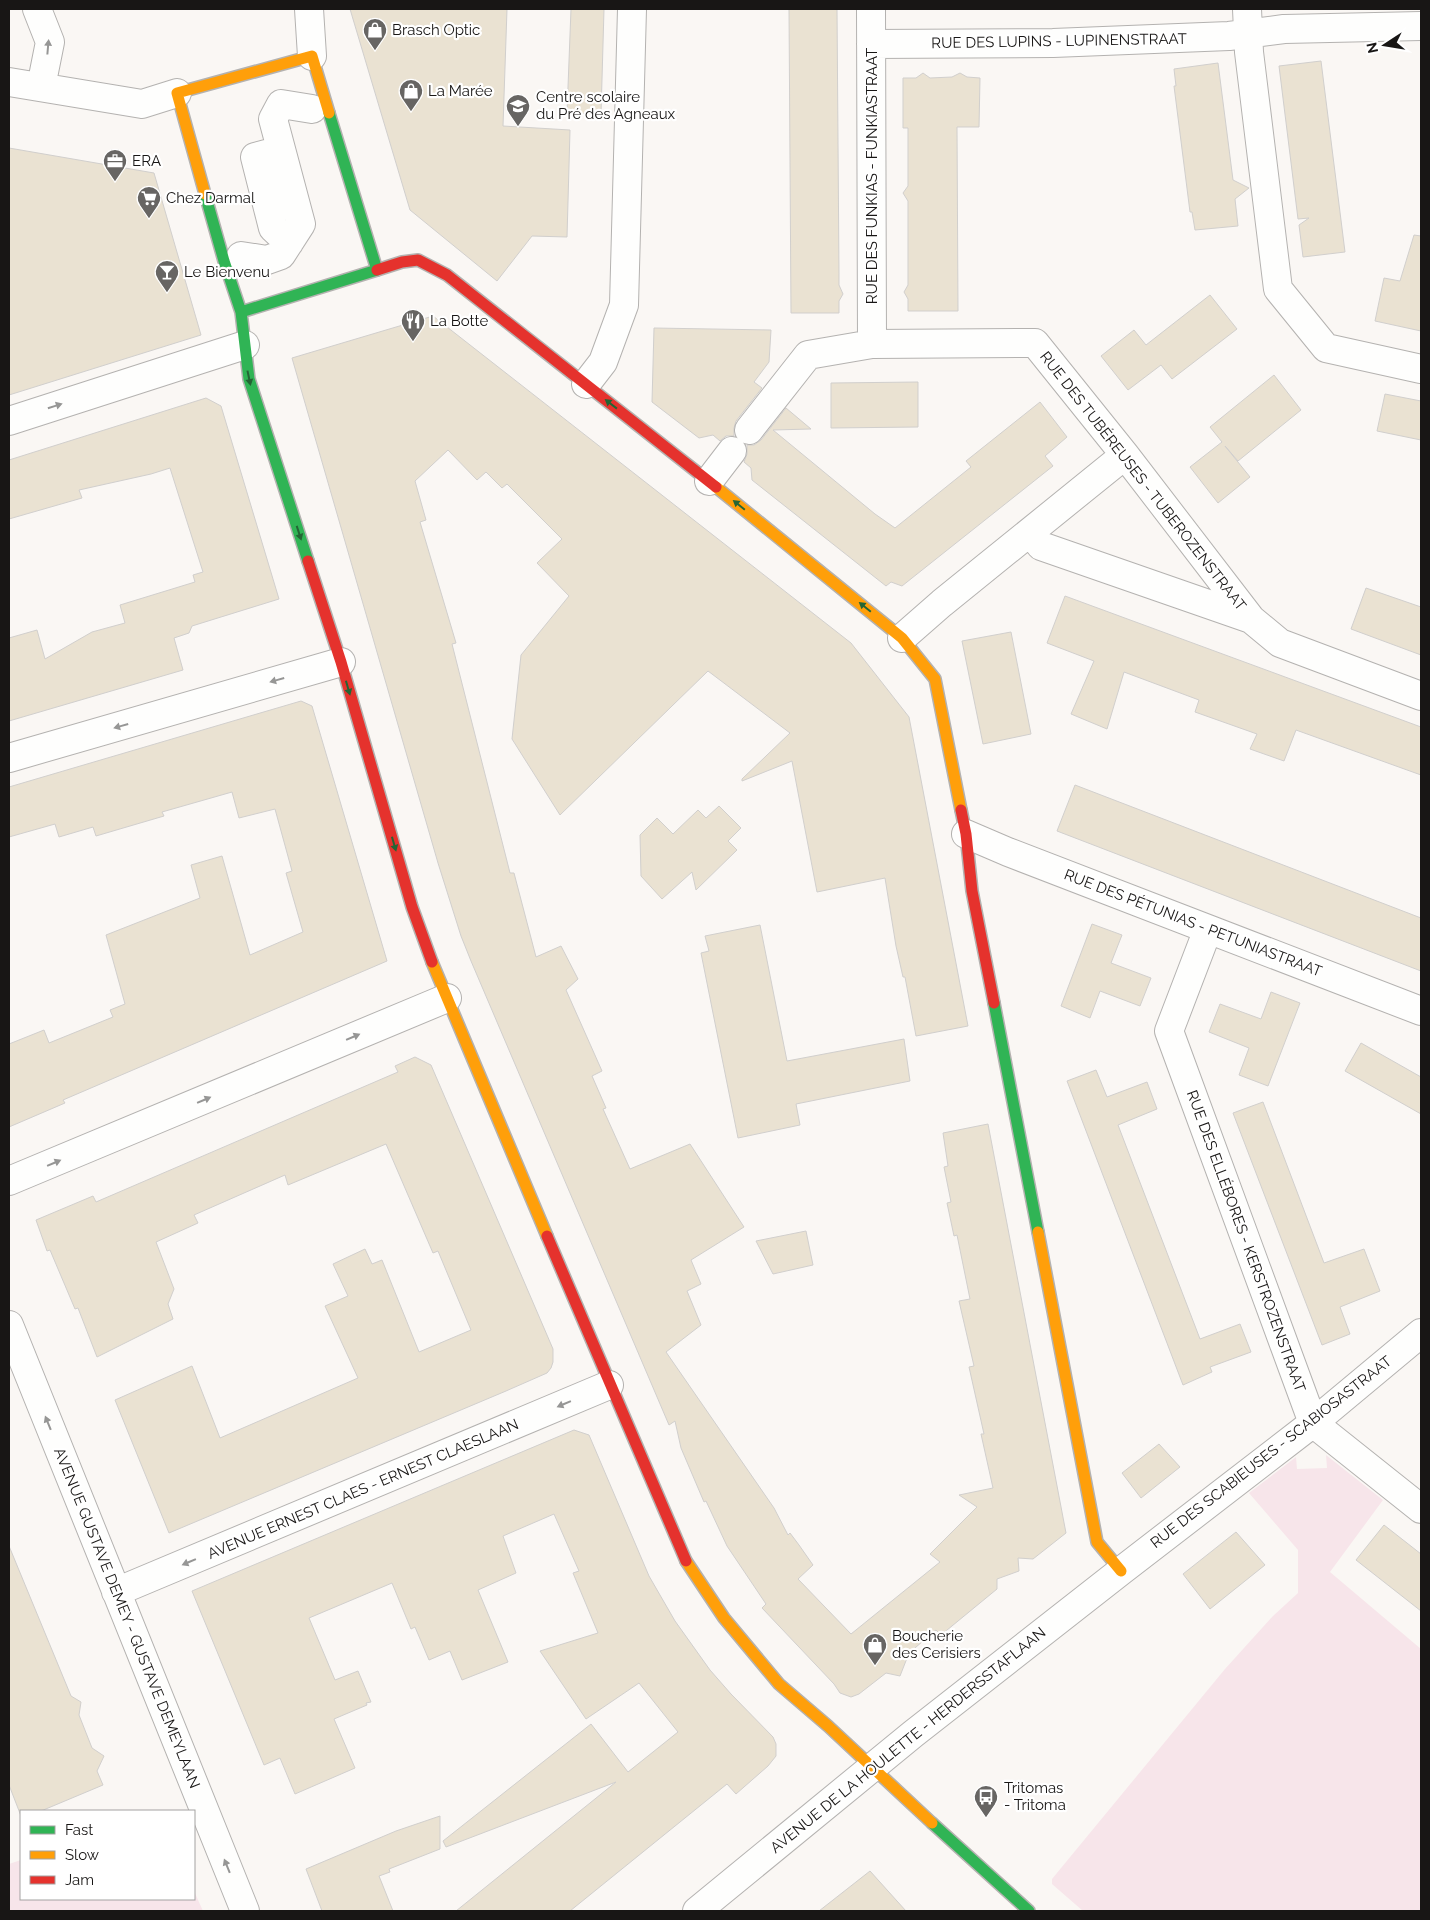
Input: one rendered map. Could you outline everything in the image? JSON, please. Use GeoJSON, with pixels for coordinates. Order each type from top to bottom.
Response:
{"type":"FeatureCollection","features":[{"type":"Feature","properties":{"kind":"street"},"geometry":{"type":"LineString","coordinates":[[37,9],[50,42],[41,87]]}},
{"type":"Feature","properties":{"kind":"street"},"geometry":{"type":"LineString","coordinates":[[310,9],[312,56],[376,270]]}},
{"type":"Feature","properties":{"kind":"street"},"geometry":{"type":"LineString","coordinates":[[586,384],[603,362],[624,305],[632,9]]}},
{"type":"Feature","properties":{"kind":"street","name":"RUE DES FUNKIAS - FUNKIASTRAAT"},"geometry":{"type":"LineString","coordinates":[[871,9],[872,344]]}},
{"type":"Feature","properties":{"kind":"street"},"geometry":{"type":"LineString","coordinates":[[1247,22],[1278,289],[1326,348],[1421,369]]}},
{"type":"Feature","properties":{"kind":"street","name":"RUE DES LUPINS - LUPINENSTRAAT"},"geometry":{"type":"LineString","coordinates":[[871,44],[1053,43],[1247,22],[1284,29],[1421,26]]}},
{"type":"Feature","properties":{"kind":"street"},"geometry":{"type":"LineString","coordinates":[[9,82],[142,104],[312,56]]}},
{"type":"Feature","properties":{"kind":"street"},"geometry":{"type":"LineString","coordinates":[[177,93],[224,261],[241,312],[249,379],[341,662],[412,907],[447,998],[609,1385],[685,1560],[724,1618],[779,1684],[828,1726],[1029,1911]]}},
{"type":"Feature","properties":{"kind":"street"},"geometry":{"type":"LineString","coordinates":[[241,256],[267,260],[281,256],[289,243],[274,228],[255,156],[281,150],[273,119],[282,104],[312,109]]}},
{"type":"Feature","properties":{"kind":"street"},"geometry":{"type":"LineString","coordinates":[[241,312],[402,262],[418,260],[447,275],[709,481],[902,638],[935,679],[966,834],[972,891],[1097,1542],[1120,1571]]}},
{"type":"Feature","properties":{"kind":"street","name":"RUE DES TUBÉREUSES - TUBEROZENSTRAAT"},"geometry":{"type":"LineString","coordinates":[[872,344],[1035,343],[1125,454],[1251,619]]}},
{"type":"Feature","properties":{"kind":"street"},"geometry":{"type":"LineString","coordinates":[[749,430],[808,354],[872,344]]}},
{"type":"Feature","properties":{"kind":"street"},"geometry":{"type":"LineString","coordinates":[[9,421],[245,346]]}},
{"type":"Feature","properties":{"kind":"street"},"geometry":{"type":"LineString","coordinates":[[709,481],[732,452]]}},
{"type":"Feature","properties":{"kind":"street"},"geometry":{"type":"LineString","coordinates":[[902,638],[942,603],[1125,454]]}},
{"type":"Feature","properties":{"kind":"street"},"geometry":{"type":"LineString","coordinates":[[1030,532],[1041,546],[1251,619],[1280,643],[1421,696]]}},
{"type":"Feature","properties":{"kind":"street"},"geometry":{"type":"LineString","coordinates":[[9,758],[341,662]]}},
{"type":"Feature","properties":{"kind":"street","name":"RUE DES PÉTUNIAS - PETUNIASTRAAT"},"geometry":{"type":"LineString","coordinates":[[966,834],[1008,852],[1421,1011]]}},
{"type":"Feature","properties":{"kind":"street","name":"RUE DES ELLÉBORES - KERSTROZENSTRAAT"},"geometry":{"type":"LineString","coordinates":[[1208,929],[1169,1031],[1313,1422]]}},
{"type":"Feature","properties":{"kind":"street"},"geometry":{"type":"LineString","coordinates":[[9,1182],[447,998]]}},
{"type":"Feature","properties":{"kind":"street","name":"AVENUE GUSTAVE DEMEY - GUSTAVE DEMEYLAAN"},"geometry":{"type":"LineString","coordinates":[[9,1324],[245,1911]]}},
{"type":"Feature","properties":{"kind":"street","name":"RUE DES SCABIEUSES - SCABIOSASTRAAT"},"geometry":{"type":"LineString","coordinates":[[1120,1571],[1313,1422],[1421,1333]]}},
{"type":"Feature","properties":{"kind":"street","name":"AVENUE ERNEST CLAES - ERNEST CLAESLAAN"},"geometry":{"type":"LineString","coordinates":[[116,1592],[609,1385]]}},
{"type":"Feature","properties":{"kind":"street"},"geometry":{"type":"LineString","coordinates":[[1313,1422],[1421,1509]]}},
{"type":"Feature","properties":{"kind":"street","name":"AVENUE DE LA HOULETTE - HERDERSSTAFLAAN"},"geometry":{"type":"LineString","coordinates":[[697,1911],[1120,1571]]}},
{"type":"Feature","properties":{"kind":"shaded area"},"geometry":{"type":"Polygon","coordinates":[[[1326,1455],[1383,1500],[1330,1572],[1421,1649],[1421,1911],[1083,1911],[1052,1884],[1052,1879],[1225,1669],[1273,1616],[1298,1593],[1298,1550],[1249,1493],[1296,1457],[1297,1469],[1327,1468],[1326,1455]]]}},
{"type":"Feature","properties":{"kind":"shaded area"},"geometry":{"type":"Polygon","coordinates":[[[20,1860],[20,1900],[195,1900],[195,1893],[203,1911],[9,1911],[9,1864],[20,1860]]]}},
{"type":"Feature","properties":{"kind":"building"},"geometry":{"type":"Polygon","coordinates":[[[350,9],[507,9],[503,126],[570,130],[567,237],[532,236],[497,281],[410,210],[350,9]]]}},
{"type":"Feature","properties":{"kind":"building"},"geometry":{"type":"Polygon","coordinates":[[[571,9],[604,9],[601,114],[567,113],[571,9]]]}},
{"type":"Feature","properties":{"kind":"building"},"geometry":{"type":"Polygon","coordinates":[[[789,9],[837,9],[839,285],[843,294],[839,301],[839,313],[791,313],[789,9]]]}},
{"type":"Feature","properties":{"kind":"building"},"geometry":{"type":"Polygon","coordinates":[[[1321,61],[1345,252],[1303,257],[1299,225],[1309,218],[1298,219],[1279,66],[1321,61]]]}},
{"type":"Feature","properties":{"kind":"building"},"geometry":{"type":"Polygon","coordinates":[[[1218,63],[1233,180],[1249,188],[1235,199],[1238,226],[1195,230],[1192,212],[1190,212],[1174,86],[1176,86],[1174,69],[1218,63]]]}},
{"type":"Feature","properties":{"kind":"building"},"geometry":{"type":"Polygon","coordinates":[[[923,73],[930,78],[952,77],[960,73],[967,77],[980,78],[979,127],[957,127],[958,311],[908,311],[908,299],[904,292],[908,285],[908,201],[903,193],[908,186],[908,128],[903,128],[903,78],[916,78],[923,73]]]}},
{"type":"Feature","properties":{"kind":"building"},"geometry":{"type":"Polygon","coordinates":[[[9,148],[154,173],[201,335],[9,395],[9,148]]]}},
{"type":"Feature","properties":{"kind":"building"},"geometry":{"type":"Polygon","coordinates":[[[1414,235],[1421,236],[1421,331],[1375,321],[1384,278],[1400,281],[1414,235]]]}},
{"type":"Feature","properties":{"kind":"building"},"geometry":{"type":"Polygon","coordinates":[[[1210,295],[1237,329],[1172,379],[1161,365],[1128,390],[1101,356],[1134,330],[1146,345],[1210,295]]]}},
{"type":"Feature","properties":{"kind":"building"},"geometry":{"type":"Polygon","coordinates":[[[433,316],[851,643],[909,717],[968,1026],[916,1036],[905,977],[903,977],[896,946],[885,878],[817,892],[792,761],[742,781],[790,733],[708,671],[560,815],[512,739],[521,655],[569,596],[537,563],[562,539],[507,484],[502,488],[486,472],[477,480],[448,450],[415,481],[426,520],[420,522],[456,643],[452,644],[510,873],[514,873],[536,957],[561,946],[578,979],[566,990],[602,1071],[592,1076],[606,1108],[603,1109],[630,1169],[690,1144],[744,1227],[691,1260],[701,1284],[687,1291],[701,1325],[666,1352],[774,1508],[788,1535],[790,1533],[813,1565],[798,1579],[851,1634],[940,1562],[930,1554],[977,1507],[959,1495],[993,1488],[981,1434],[984,1434],[969,1367],[974,1366],[959,1301],[970,1299],[957,1235],[954,1236],[947,1203],[951,1202],[944,1167],[948,1166],[943,1133],[988,1124],[1066,1533],[1033,1559],[1018,1558],[1019,1571],[997,1579],[997,1589],[941,1635],[936,1630],[909,1653],[900,1676],[886,1673],[859,1694],[851,1697],[840,1693],[834,1684],[762,1608],[766,1604],[727,1546],[706,1501],[704,1502],[681,1448],[675,1421],[669,1425],[471,961],[438,863],[292,358],[433,316]]]}},
{"type":"Feature","properties":{"kind":"building"},"geometry":{"type":"Polygon","coordinates":[[[654,328],[771,330],[769,362],[754,382],[762,388],[736,421],[734,436],[726,436],[720,441],[713,435],[699,438],[652,402],[654,328]]]}},
{"type":"Feature","properties":{"kind":"building"},"geometry":{"type":"Polygon","coordinates":[[[1274,375],[1301,410],[1238,461],[1225,446],[1250,477],[1218,503],[1190,467],[1222,442],[1210,427],[1274,375]]]}},
{"type":"Feature","properties":{"kind":"building"},"geometry":{"type":"Polygon","coordinates":[[[918,382],[918,427],[831,428],[831,383],[918,382]]]}},
{"type":"Feature","properties":{"kind":"building"},"geometry":{"type":"Polygon","coordinates":[[[1385,394],[1421,401],[1421,440],[1377,431],[1385,394]]]}},
{"type":"Feature","properties":{"kind":"building"},"geometry":{"type":"Polygon","coordinates":[[[206,398],[221,406],[279,599],[192,626],[189,633],[174,638],[183,670],[9,721],[9,638],[37,630],[45,659],[92,632],[125,623],[120,605],[195,582],[193,575],[203,572],[170,468],[79,490],[82,498],[9,519],[9,460],[206,398]]]}},
{"type":"Feature","properties":{"kind":"building"},"geometry":{"type":"Polygon","coordinates":[[[1040,402],[1067,437],[1045,456],[1053,466],[902,586],[891,582],[886,586],[752,480],[751,468],[744,462],[747,454],[747,445],[754,445],[761,440],[786,408],[811,429],[773,430],[875,514],[895,528],[971,467],[966,461],[1040,402]]]}},
{"type":"Feature","properties":{"kind":"building"},"geometry":{"type":"Polygon","coordinates":[[[1366,588],[1421,607],[1421,655],[1351,629],[1366,588]]]}},
{"type":"Feature","properties":{"kind":"building"},"geometry":{"type":"Polygon","coordinates":[[[1065,596],[1421,727],[1421,775],[1296,730],[1284,761],[1250,749],[1257,734],[1195,712],[1199,700],[1124,672],[1107,729],[1071,714],[1094,661],[1047,643],[1065,596]]]}},
{"type":"Feature","properties":{"kind":"building"},"geometry":{"type":"Polygon","coordinates":[[[1011,632],[1031,734],[983,744],[962,641],[1011,632]]]}},
{"type":"Feature","properties":{"kind":"building"},"geometry":{"type":"Polygon","coordinates":[[[301,701],[312,706],[387,961],[63,1100],[65,1103],[9,1127],[9,1044],[44,1030],[49,1043],[113,1017],[110,1010],[125,1004],[106,935],[200,898],[191,865],[222,856],[250,955],[303,932],[286,873],[292,871],[275,809],[239,818],[232,792],[162,812],[164,816],[96,836],[93,827],[59,837],[55,824],[9,837],[9,787],[301,701]]]}},
{"type":"Feature","properties":{"kind":"building"},"geometry":{"type":"Polygon","coordinates":[[[1075,785],[1421,918],[1421,971],[1057,831],[1075,785]]]}},
{"type":"Feature","properties":{"kind":"building"},"geometry":{"type":"Polygon","coordinates":[[[719,806],[741,828],[728,841],[737,850],[696,890],[692,872],[662,899],[641,876],[640,835],[657,818],[673,834],[698,810],[706,818],[719,806]]]}},
{"type":"Feature","properties":{"kind":"building"},"geometry":{"type":"Polygon","coordinates":[[[1092,924],[1122,935],[1111,963],[1151,978],[1140,1006],[1100,991],[1090,1018],[1061,1006],[1092,924]]]}},
{"type":"Feature","properties":{"kind":"building"},"geometry":{"type":"Polygon","coordinates":[[[760,925],[787,1061],[904,1039],[910,1081],[796,1104],[800,1125],[738,1138],[701,953],[709,951],[705,936],[760,925]]]}},
{"type":"Feature","properties":{"kind":"building"},"geometry":{"type":"Polygon","coordinates":[[[1271,992],[1300,1003],[1268,1086],[1239,1075],[1249,1048],[1209,1032],[1220,1004],[1261,1019],[1271,992]]]}},
{"type":"Feature","properties":{"kind":"building"},"geometry":{"type":"Polygon","coordinates":[[[1361,1043],[1421,1077],[1421,1114],[1345,1071],[1361,1043]]]}},
{"type":"Feature","properties":{"kind":"building"},"geometry":{"type":"Polygon","coordinates":[[[415,1057],[431,1065],[553,1349],[551,1368],[547,1373],[506,1391],[169,1533],[115,1400],[192,1366],[220,1438],[358,1378],[325,1306],[348,1296],[333,1264],[365,1249],[372,1264],[382,1260],[419,1352],[471,1330],[438,1251],[433,1253],[386,1144],[288,1185],[285,1175],[194,1215],[198,1223],[156,1242],[174,1289],[168,1304],[173,1319],[97,1357],[78,1308],[75,1309],[50,1250],[47,1251],[36,1220],[93,1196],[96,1202],[398,1072],[395,1066],[415,1057]]]}},
{"type":"Feature","properties":{"kind":"building"},"geometry":{"type":"Polygon","coordinates":[[[1096,1070],[1107,1097],[1147,1082],[1157,1109],[1118,1125],[1200,1339],[1240,1324],[1251,1352],[1210,1367],[1212,1372],[1183,1385],[1067,1081],[1096,1070]]]}},
{"type":"Feature","properties":{"kind":"building"},"geometry":{"type":"Polygon","coordinates":[[[1263,1102],[1324,1263],[1364,1249],[1380,1291],[1340,1307],[1350,1334],[1322,1345],[1233,1113],[1263,1102]]]}},
{"type":"Feature","properties":{"kind":"building"},"geometry":{"type":"Polygon","coordinates":[[[806,1231],[813,1265],[773,1274],[756,1241],[806,1231]]]}},
{"type":"Feature","properties":{"kind":"building"},"geometry":{"type":"Polygon","coordinates":[[[574,1430],[589,1435],[649,1576],[675,1621],[710,1670],[773,1737],[776,1744],[776,1756],[768,1766],[736,1794],[727,1784],[570,1911],[456,1911],[616,1782],[446,1847],[443,1841],[591,1724],[628,1772],[678,1732],[639,1683],[586,1719],[540,1651],[598,1633],[573,1573],[579,1571],[554,1514],[503,1536],[516,1573],[478,1590],[508,1662],[462,1680],[450,1651],[429,1660],[415,1627],[411,1629],[392,1583],[309,1618],[335,1680],[358,1671],[371,1702],[334,1719],[355,1768],[295,1794],[280,1758],[264,1765],[192,1591],[574,1430]]]}},
{"type":"Feature","properties":{"kind":"building"},"geometry":{"type":"Polygon","coordinates":[[[1159,1444],[1180,1467],[1141,1498],[1122,1473],[1159,1444]]]}},
{"type":"Feature","properties":{"kind":"building"},"geometry":{"type":"Polygon","coordinates":[[[1384,1525],[1421,1554],[1421,1611],[1356,1560],[1384,1525]]]}},
{"type":"Feature","properties":{"kind":"building"},"geometry":{"type":"Polygon","coordinates":[[[1236,1532],[1265,1565],[1210,1609],[1183,1574],[1236,1532]]]}},
{"type":"Feature","properties":{"kind":"building"},"geometry":{"type":"Polygon","coordinates":[[[9,1546],[71,1696],[81,1702],[79,1715],[92,1748],[104,1756],[97,1771],[103,1785],[43,1810],[20,1810],[20,1813],[9,1785],[9,1546]]]}},
{"type":"Feature","properties":{"kind":"building"},"geometry":{"type":"Polygon","coordinates":[[[440,1816],[440,1849],[389,1869],[390,1872],[379,1876],[393,1911],[322,1911],[306,1869],[396,1831],[440,1816]]]}},
{"type":"Feature","properties":{"kind":"building"},"geometry":{"type":"Polygon","coordinates":[[[870,1871],[906,1911],[819,1911],[870,1871]]]}},
{"type":"Feature","properties":{"kind":"traffic: fast"},"geometry":{"type":"LineString","coordinates":[[241,312],[377,270],[329,113]]}},
{"type":"Feature","properties":{"kind":"traffic: fast"},"geometry":{"type":"LineString","coordinates":[[205,194],[241,312],[249,379],[308,561]]}},
{"type":"Feature","properties":{"kind":"traffic: fast"},"geometry":{"type":"LineString","coordinates":[[994,1003],[1038,1232]]}},
{"type":"Feature","properties":{"kind":"traffic: fast"},"geometry":{"type":"LineString","coordinates":[[932,1823],[1029,1911]]}},
{"type":"Feature","properties":{"kind":"traffic: slow"},"geometry":{"type":"LineString","coordinates":[[205,194],[177,93],[312,56],[329,113]]}},
{"type":"Feature","properties":{"kind":"traffic: slow"},"geometry":{"type":"LineString","coordinates":[[716,487],[902,638],[935,679],[961,810]]}},
{"type":"Feature","properties":{"kind":"traffic: slow"},"geometry":{"type":"LineString","coordinates":[[432,962],[547,1236]]}},
{"type":"Feature","properties":{"kind":"traffic: slow"},"geometry":{"type":"LineString","coordinates":[[1038,1232],[1097,1542],[1121,1571]]}},
{"type":"Feature","properties":{"kind":"traffic: slow"},"geometry":{"type":"LineString","coordinates":[[686,1561],[724,1618],[779,1684],[828,1726],[932,1823]]}},
{"type":"Feature","properties":{"kind":"traffic: jam"},"geometry":{"type":"LineString","coordinates":[[377,270],[402,262],[418,260],[447,275],[716,487]]}},
{"type":"Feature","properties":{"kind":"traffic: jam"},"geometry":{"type":"LineString","coordinates":[[308,561],[341,662],[412,907],[432,962]]}},
{"type":"Feature","properties":{"kind":"traffic: jam"},"geometry":{"type":"LineString","coordinates":[[961,810],[966,834],[972,891],[994,1003]]}},
{"type":"Feature","properties":{"kind":"traffic: jam"},"geometry":{"type":"LineString","coordinates":[[547,1236],[686,1561]]}},
{"type":"Feature","properties":{"kind":"place","name":"Brasch Optic"},"geometry":{"type":"Point","coordinates":[375,51]}},
{"type":"Feature","properties":{"kind":"place","name":"La Marée"},"geometry":{"type":"Point","coordinates":[411,112]}},
{"type":"Feature","properties":{"kind":"place","name":"Centre scolaire du Pré des Agneaux"},"geometry":{"type":"Point","coordinates":[518,127]}},
{"type":"Feature","properties":{"kind":"place","name":"ERA"},"geometry":{"type":"Point","coordinates":[115,182]}},
{"type":"Feature","properties":{"kind":"place","name":"Chez Darmal"},"geometry":{"type":"Point","coordinates":[149,219]}},
{"type":"Feature","properties":{"kind":"place","name":"Le Bienvenu"},"geometry":{"type":"Point","coordinates":[167,293]}},
{"type":"Feature","properties":{"kind":"place","name":"La Botte"},"geometry":{"type":"Point","coordinates":[413,342]}},
{"type":"Feature","properties":{"kind":"place","name":"Boucherie des Cerisiers"},"geometry":{"type":"Point","coordinates":[875,1666]}},
{"type":"Feature","properties":{"kind":"place","name":"Tritomas - Tritoma"},"geometry":{"type":"Point","coordinates":[986,1818]}}]}
